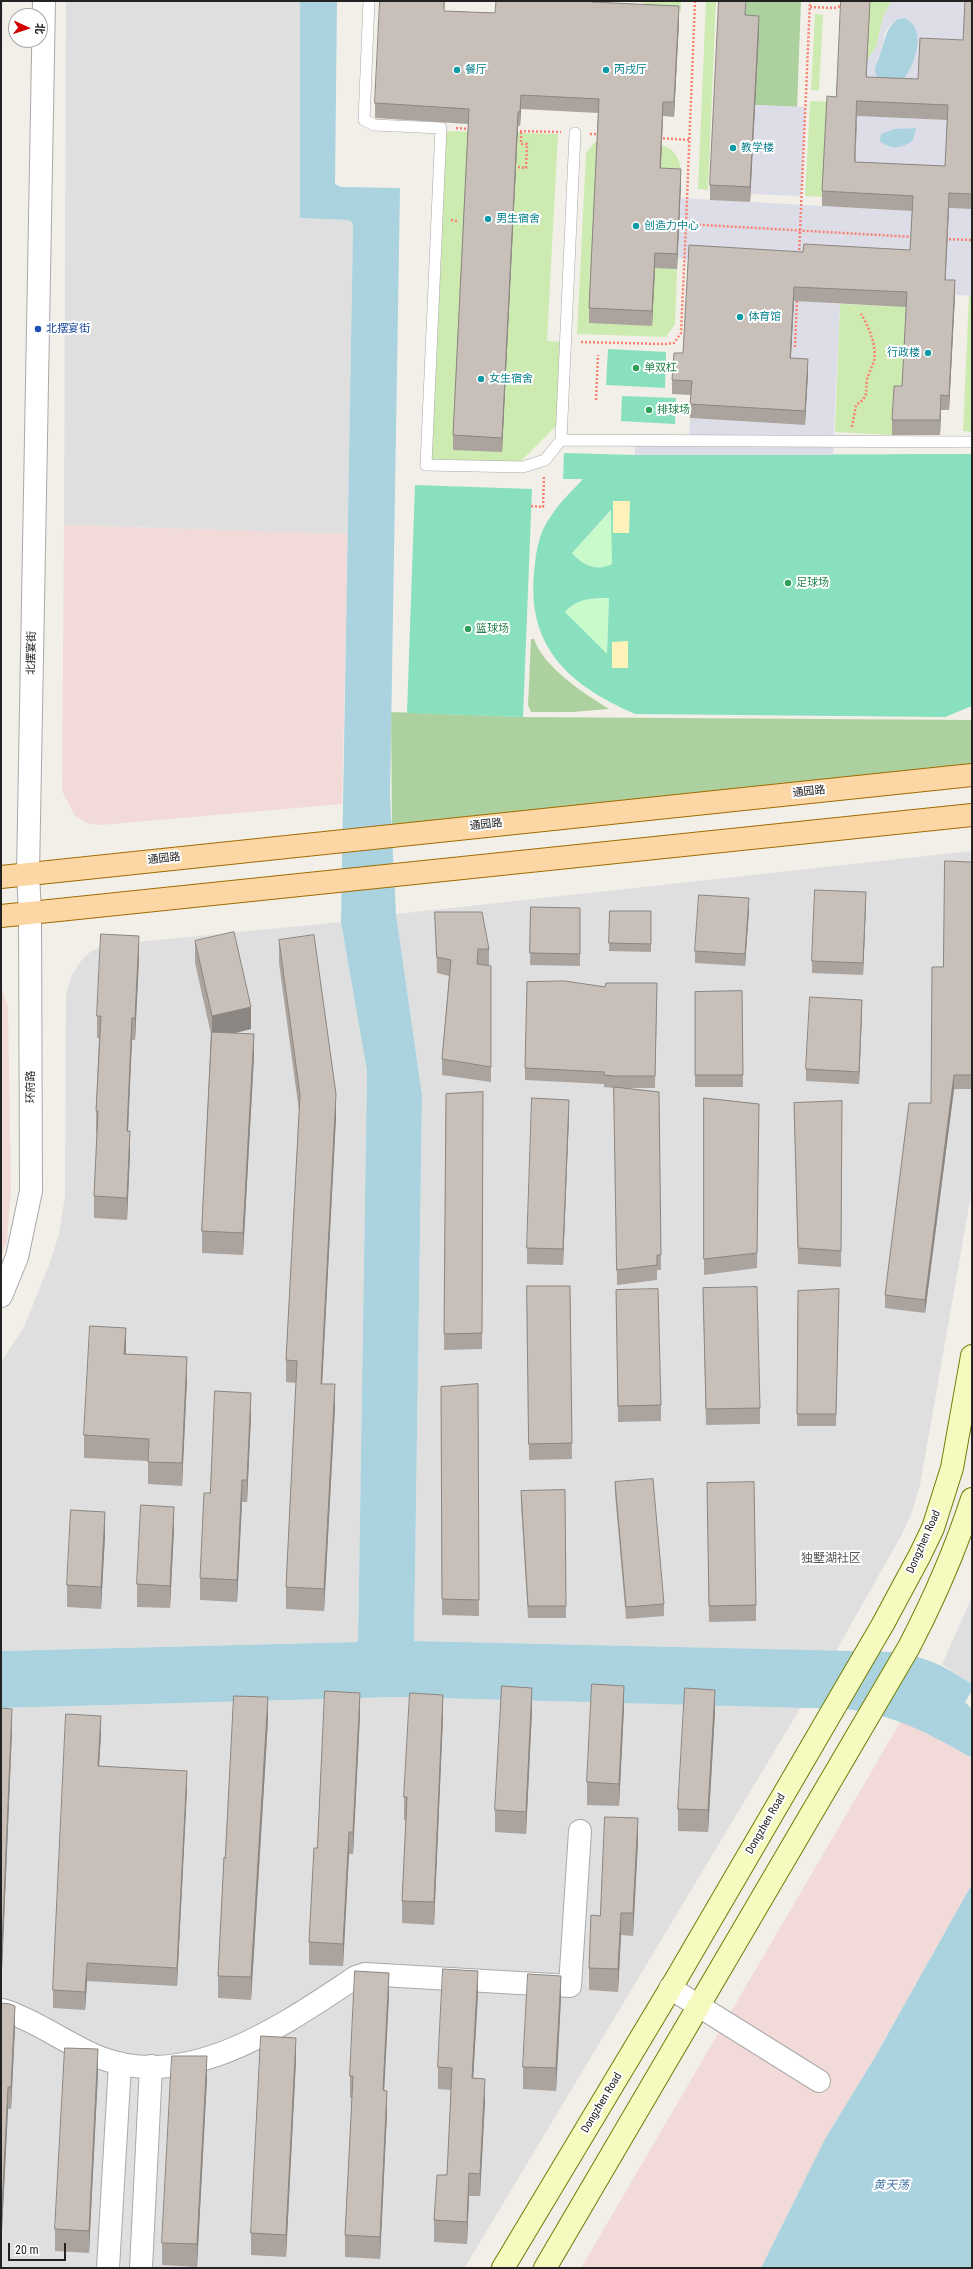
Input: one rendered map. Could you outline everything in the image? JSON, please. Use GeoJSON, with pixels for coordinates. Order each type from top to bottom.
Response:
{"type":"FeatureCollection","features":[{"type":"Feature","properties":{"kind":"main road","name":"通园路"},"geometry":{"type":"LineString","coordinates":[[1,877],[398,834],[972,775]]}},
{"type":"Feature","properties":{"kind":"main road"},"geometry":{"type":"LineString","coordinates":[[1,916],[972,815]]}},
{"type":"Feature","properties":{"kind":"main road","name":"Dongzhen Road"},"geometry":{"type":"LineString","coordinates":[[503,2268],[670,1988],[870,1647],[920,1555],[933,1528],[952,1468],[972,1356]]}},
{"type":"Feature","properties":{"kind":"main road"},"geometry":{"type":"LineString","coordinates":[[545,2268],[909,1647],[936,1595],[972,1499]]}},
{"type":"Feature","properties":{"kind":"street","name":"北摆宴街"},"geometry":{"type":"LineString","coordinates":[[28,874],[44,1]]}},
{"type":"Feature","properties":{"kind":"street","name":"环府路"},"geometry":{"type":"LineString","coordinates":[[1,1296],[17,1257],[31,1191],[30,913],[28,874]]}},
{"type":"Feature","properties":{"kind":"street"},"geometry":{"type":"LineString","coordinates":[[1,2010],[40,2026],[101,2058],[120,2064],[151,2066],[197,2062],[231,2051],[265,2034],[356,1977],[365,1974],[570,1986],[580,1831]]}},
{"type":"Feature","properties":{"kind":"street"},"geometry":{"type":"LineString","coordinates":[[670,1988],[819,2081]]}},
{"type":"Feature","properties":{"kind":"street"},"geometry":{"type":"LineString","coordinates":[[108,2268],[120,2064]]}},
{"type":"Feature","properties":{"kind":"street"},"geometry":{"type":"LineString","coordinates":[[141,2268],[151,2066]]}},
{"type":"Feature","properties":{"kind":"lane"},"geometry":{"type":"LineString","coordinates":[[369,1],[364,120],[374,125],[441,128],[426,465],[523,467],[545,460],[560,440],[575,133]]}},
{"type":"Feature","properties":{"kind":"lane"},"geometry":{"type":"LineString","coordinates":[[560,440],[972,442]]}},
{"type":"Feature","properties":{"kind":"path"},"geometry":{"type":"LineString","coordinates":[[565,342],[664,344],[674,342],[680,333],[690,140],[695,1]]}},
{"type":"Feature","properties":{"kind":"path"},"geometry":{"type":"LineString","coordinates":[[799,262],[810,1]]}},
{"type":"Feature","properties":{"kind":"path"},"geometry":{"type":"LineString","coordinates":[[810,7],[834,8],[842,6],[842,1]]}},
{"type":"Feature","properties":{"kind":"path"},"geometry":{"type":"LineString","coordinates":[[441,128],[473,129]]}},
{"type":"Feature","properties":{"kind":"path"},"geometry":{"type":"LineString","coordinates":[[513,131],[606,135]]}},
{"type":"Feature","properties":{"kind":"path"},"geometry":{"type":"LineString","coordinates":[[518,167],[526,168],[527,144],[520,144],[521,131]]}},
{"type":"Feature","properties":{"kind":"path"},"geometry":{"type":"LineString","coordinates":[[652,137],[690,140]]}},
{"type":"Feature","properties":{"kind":"path"},"geometry":{"type":"LineString","coordinates":[[686,224],[918,237]]}},
{"type":"Feature","properties":{"kind":"path"},"geometry":{"type":"LineString","coordinates":[[940,239],[972,240]]}},
{"type":"Feature","properties":{"kind":"path"},"geometry":{"type":"LineString","coordinates":[[795,347],[798,293]]}},
{"type":"Feature","properties":{"kind":"path"},"geometry":{"type":"LineString","coordinates":[[850,442],[856,405],[864,400],[868,378],[874,359],[873,345],[861,314]]}},
{"type":"Feature","properties":{"kind":"path"},"geometry":{"type":"LineString","coordinates":[[596,400],[598,355]]}},
{"type":"Feature","properties":{"kind":"path"},"geometry":{"type":"LineString","coordinates":[[531,506],[543,507],[545,460]]}},
{"type":"Feature","properties":{"kind":"shaded area"},"geometry":{"type":"Polygon","coordinates":[[[1,1],[3,1],[1,143],[1,1]]]}},
{"type":"Feature","properties":{"kind":"shaded area"},"geometry":{"type":"Polygon","coordinates":[[[66,1],[300,1],[300,218],[348,220],[352,222],[353,227],[348,534],[64,525],[66,1]]]}},
{"type":"Feature","properties":{"kind":"shaded area"},"geometry":{"type":"Polygon","coordinates":[[[966,1],[963,55],[918,94],[866,91],[867,60],[876,47],[884,15],[891,2],[966,1]],[[905,18],[898,19],[890,25],[885,32],[881,54],[876,61],[911,21],[905,18]]]}},
{"type":"Feature","properties":{"kind":"shaded area"},"geometry":{"type":"Polygon","coordinates":[[[755,105],[806,107],[801,196],[750,194],[755,105]]]}},
{"type":"Feature","properties":{"kind":"shaded area"},"geometry":{"type":"Polygon","coordinates":[[[857,116],[948,120],[945,180],[855,176],[857,116]],[[916,128],[903,129],[886,146],[901,147],[916,128]]]}},
{"type":"Feature","properties":{"kind":"shaded area"},"geometry":{"type":"Polygon","coordinates":[[[680,198],[913,211],[910,264],[801,301],[840,304],[833,455],[635,455],[635,434],[689,435],[690,418],[805,425],[808,374],[790,372],[689,260],[676,258],[680,198]]]}},
{"type":"Feature","properties":{"kind":"shaded area"},"geometry":{"type":"Polygon","coordinates":[[[949,208],[972,209],[972,296],[945,294],[949,208]]]}},
{"type":"Feature","properties":{"kind":"shaded area"},"geometry":{"type":"Polygon","coordinates":[[[64,525],[348,534],[342,804],[101,825],[87,823],[75,816],[62,791],[64,525]]]}},
{"type":"Feature","properties":{"kind":"shaded area"},"geometry":{"type":"Polygon","coordinates":[[[972,851],[972,1189],[920,1485],[912,1512],[901,1536],[836,1651],[414,1641],[422,1095],[396,914],[972,851]]]}},
{"type":"Feature","properties":{"kind":"shaded area"},"geometry":{"type":"Polygon","coordinates":[[[341,922],[367,1071],[358,1642],[1,1651],[1,1362],[24,1327],[49,1265],[59,1234],[65,1196],[66,995],[71,977],[80,962],[91,951],[107,945],[341,922]]]}},
{"type":"Feature","properties":{"kind":"shaded area"},"geometry":{"type":"Polygon","coordinates":[[[1,986],[8,1007],[11,1190],[7,1240],[1,1257],[1,986]]]}},
{"type":"Feature","properties":{"kind":"shaded area"},"geometry":{"type":"Polygon","coordinates":[[[972,1597],[972,1684],[942,1664],[972,1597]]]}},
{"type":"Feature","properties":{"kind":"shaded area"},"geometry":{"type":"Polygon","coordinates":[[[399,1697],[801,1707],[465,2267],[1,2268],[1,1708],[399,1697]]]}},
{"type":"Feature","properties":{"kind":"shaded area"},"geometry":{"type":"Polygon","coordinates":[[[901,1721],[920,1729],[972,1758],[972,1884],[875,2057],[825,2139],[761,2268],[581,2268],[901,1721]]]}},
{"type":"Feature","properties":{"kind":"green space"},"geometry":{"type":"Polygon","coordinates":[[[644,1],[681,1],[681,11],[644,9],[644,1]]]}},
{"type":"Feature","properties":{"kind":"green space"},"geometry":{"type":"Polygon","coordinates":[[[706,1],[716,1],[708,190],[698,189],[706,1]]]}},
{"type":"Feature","properties":{"kind":"green space"},"geometry":{"type":"Polygon","coordinates":[[[746,1],[801,1],[797,107],[755,105],[745,24],[746,1]]]}},
{"type":"Feature","properties":{"kind":"green space"},"geometry":{"type":"Polygon","coordinates":[[[870,1],[892,1],[884,15],[876,47],[867,60],[870,1]]]}},
{"type":"Feature","properties":{"kind":"green space"},"geometry":{"type":"Polygon","coordinates":[[[815,14],[823,15],[819,90],[811,90],[815,14]]]}},
{"type":"Feature","properties":{"kind":"green space"},"geometry":{"type":"Polygon","coordinates":[[[810,101],[828,102],[823,197],[805,196],[810,101]]]}},
{"type":"Feature","properties":{"kind":"green space"},"geometry":{"type":"Polygon","coordinates":[[[444,131],[558,134],[547,341],[562,342],[558,424],[519,463],[429,461],[444,131]]]}},
{"type":"Feature","properties":{"kind":"green space","name":"创造力中心"},"geometry":{"type":"Polygon","coordinates":[[[595,142],[665,146],[674,152],[679,161],[681,169],[675,324],[666,337],[577,334],[586,153],[595,142]]]}},
{"type":"Feature","properties":{"kind":"green space"},"geometry":{"type":"Polygon","coordinates":[[[908,293],[902,401],[894,400],[892,435],[835,432],[840,304],[895,306],[908,293]]]}},
{"type":"Feature","properties":{"kind":"green space"},"geometry":{"type":"Polygon","coordinates":[[[969,296],[972,296],[972,432],[963,431],[969,296]]]}},
{"type":"Feature","properties":{"kind":"green space","name":"单双杠"},"geometry":{"type":"Polygon","coordinates":[[[608,349],[666,352],[665,388],[606,385],[608,349]]]}},
{"type":"Feature","properties":{"kind":"green space","name":"排球场"},"geometry":{"type":"Polygon","coordinates":[[[622,396],[676,398],[675,424],[621,421],[622,396]]]}},
{"type":"Feature","properties":{"kind":"green space"},"geometry":{"type":"Polygon","coordinates":[[[564,453],[635,455],[972,454],[972,706],[945,717],[635,714],[612,703],[591,691],[573,677],[558,662],[546,644],[538,623],[534,600],[534,573],[540,536],[555,511],[583,479],[563,479],[564,453]],[[613,501],[613,533],[629,533],[630,501],[613,501]],[[611,510],[572,553],[580,561],[590,566],[601,567],[612,564],[611,510]],[[596,598],[577,603],[565,612],[607,654],[609,598],[596,598]],[[628,641],[612,642],[612,668],[628,668],[628,641]]]}},
{"type":"Feature","properties":{"kind":"green space"},"geometry":{"type":"Polygon","coordinates":[[[415,485],[532,489],[523,717],[407,713],[415,485]]]}},
{"type":"Feature","properties":{"kind":"green space"},"geometry":{"type":"Polygon","coordinates":[[[612,510],[612,564],[595,567],[585,564],[572,553],[612,510]]]}},
{"type":"Feature","properties":{"kind":"green space"},"geometry":{"type":"Polygon","coordinates":[[[609,598],[607,655],[565,612],[573,605],[582,601],[609,598]]]}},
{"type":"Feature","properties":{"kind":"green space"},"geometry":{"type":"Polygon","coordinates":[[[531,639],[534,639],[546,660],[566,679],[588,696],[609,709],[573,712],[531,712],[528,705],[531,639]]]}},
{"type":"Feature","properties":{"kind":"green space"},"geometry":{"type":"Polygon","coordinates":[[[391,712],[523,717],[972,720],[972,767],[392,826],[391,712]]]}},
{"type":"Feature","properties":{"kind":"sand"},"geometry":{"type":"Polygon","coordinates":[[[613,501],[630,501],[629,533],[613,533],[613,501]]]}},
{"type":"Feature","properties":{"kind":"sand"},"geometry":{"type":"Polygon","coordinates":[[[612,641],[628,641],[628,668],[612,668],[612,641]]]}},
{"type":"Feature","properties":{"kind":"water"},"geometry":{"type":"Polygon","coordinates":[[[300,1],[337,1],[335,184],[341,187],[400,188],[390,796],[396,914],[422,1095],[414,1641],[896,1652],[928,1660],[972,1684],[972,1691],[965,1702],[972,1709],[972,1758],[926,1733],[897,1721],[865,1712],[846,1709],[399,1697],[1,1708],[1,1651],[358,1642],[367,1071],[341,922],[353,227],[352,222],[348,220],[300,218],[300,1]]]}},
{"type":"Feature","properties":{"kind":"water"},"geometry":{"type":"Polygon","coordinates":[[[905,18],[912,24],[916,31],[918,40],[914,59],[910,69],[900,84],[880,81],[875,70],[886,34],[898,19],[905,18]]]}},
{"type":"Feature","properties":{"kind":"water"},"geometry":{"type":"Polygon","coordinates":[[[916,128],[913,140],[901,147],[888,146],[880,141],[881,134],[894,129],[916,128]]]}},
{"type":"Feature","properties":{"kind":"water","name":"黄天荡"},"geometry":{"type":"Polygon","coordinates":[[[972,1884],[972,2268],[761,2268],[825,2139],[875,2057],[972,1884]]]}},
{"type":"Feature","properties":{"kind":"building"},"geometry":{"type":"Polygon","coordinates":[[[380,1],[444,1],[444,11],[495,13],[496,1],[592,1],[679,6],[674,102],[663,102],[660,168],[681,169],[677,254],[655,253],[652,311],[589,308],[599,99],[521,95],[520,112],[518,112],[502,438],[453,435],[469,109],[375,103],[380,1]]]}},
{"type":"Feature","properties":{"kind":"building"},"geometry":{"type":"Polygon","coordinates":[[[719,1],[746,1],[745,15],[759,16],[750,187],[710,185],[719,1]]]}},
{"type":"Feature","properties":{"kind":"building"},"geometry":{"type":"Polygon","coordinates":[[[841,1],[870,1],[866,77],[918,79],[920,38],[963,40],[965,1],[972,1],[972,194],[949,193],[945,280],[955,280],[949,396],[941,395],[940,420],[892,420],[894,386],[902,386],[907,292],[794,287],[790,358],[808,359],[805,411],[690,404],[692,381],[672,380],[674,353],[683,353],[689,245],[803,252],[804,244],[910,250],[913,196],[822,191],[827,96],[836,97],[841,1]],[[857,101],[855,162],[945,166],[948,105],[857,101]]]}},
{"type":"Feature","properties":{"kind":"building"},"geometry":{"type":"Polygon","coordinates":[[[945,861],[972,862],[972,1075],[954,1075],[925,1300],[885,1295],[909,1103],[931,1103],[932,967],[943,967],[945,861]]]}},
{"type":"Feature","properties":{"kind":"building"},"geometry":{"type":"Polygon","coordinates":[[[815,890],[866,892],[863,963],[812,961],[815,890]]]}},
{"type":"Feature","properties":{"kind":"building"},"geometry":{"type":"Polygon","coordinates":[[[699,895],[749,898],[745,954],[695,951],[699,895]]]}},
{"type":"Feature","properties":{"kind":"building"},"geometry":{"type":"Polygon","coordinates":[[[531,907],[580,908],[580,954],[530,953],[531,907]]]}},
{"type":"Feature","properties":{"kind":"building"},"geometry":{"type":"Polygon","coordinates":[[[610,911],[651,911],[651,944],[609,943],[610,911]]]}},
{"type":"Feature","properties":{"kind":"building"},"geometry":{"type":"Polygon","coordinates":[[[435,912],[482,912],[489,949],[478,949],[477,964],[491,966],[491,1067],[442,1059],[451,960],[437,957],[435,912]]]}},
{"type":"Feature","properties":{"kind":"building"},"geometry":{"type":"Polygon","coordinates":[[[234,932],[251,1007],[212,1016],[195,941],[234,932]]]}},
{"type":"Feature","properties":{"kind":"building"},"geometry":{"type":"Polygon","coordinates":[[[101,934],[139,936],[135,1018],[132,1018],[127,1131],[130,1131],[127,1198],[94,1196],[98,1111],[96,1111],[101,1016],[97,1016],[101,934]]]}},
{"type":"Feature","properties":{"kind":"building"},"geometry":{"type":"Polygon","coordinates":[[[314,935],[336,1094],[321,1384],[335,1384],[324,1589],[286,1587],[297,1361],[286,1360],[300,1095],[279,940],[314,935]]]}},
{"type":"Feature","properties":{"kind":"building"},"geometry":{"type":"Polygon","coordinates":[[[565,981],[605,987],[606,983],[657,983],[655,1076],[614,1076],[604,1075],[604,1072],[525,1068],[527,982],[565,981]]]}},
{"type":"Feature","properties":{"kind":"building"},"geometry":{"type":"Polygon","coordinates":[[[742,991],[743,1075],[695,1075],[695,992],[742,991]]]}},
{"type":"Feature","properties":{"kind":"building"},"geometry":{"type":"Polygon","coordinates":[[[810,997],[862,1000],[859,1072],[806,1069],[810,997]]]}},
{"type":"Feature","properties":{"kind":"building"},"geometry":{"type":"Polygon","coordinates":[[[212,1032],[254,1034],[243,1233],[202,1231],[212,1032]]]}},
{"type":"Feature","properties":{"kind":"building"},"geometry":{"type":"Polygon","coordinates":[[[614,1087],[659,1092],[661,1255],[657,1255],[657,1265],[617,1270],[614,1087]]]}},
{"type":"Feature","properties":{"kind":"building"},"geometry":{"type":"Polygon","coordinates":[[[483,1092],[482,1333],[444,1334],[446,1094],[483,1092]]]}},
{"type":"Feature","properties":{"kind":"building"},"geometry":{"type":"Polygon","coordinates":[[[532,1098],[569,1100],[563,1249],[527,1248],[532,1098]]]}},
{"type":"Feature","properties":{"kind":"building"},"geometry":{"type":"Polygon","coordinates":[[[704,1098],[759,1104],[757,1253],[704,1259],[704,1098]]]}},
{"type":"Feature","properties":{"kind":"building"},"geometry":{"type":"Polygon","coordinates":[[[842,1101],[841,1251],[798,1248],[794,1103],[842,1101]]]}},
{"type":"Feature","properties":{"kind":"building"},"geometry":{"type":"Polygon","coordinates":[[[527,1286],[570,1286],[572,1443],[529,1444],[527,1286]]]}},
{"type":"Feature","properties":{"kind":"building"},"geometry":{"type":"Polygon","coordinates":[[[757,1287],[760,1408],[706,1409],[703,1288],[757,1287]]]}},
{"type":"Feature","properties":{"kind":"building"},"geometry":{"type":"Polygon","coordinates":[[[658,1289],[661,1405],[618,1406],[616,1290],[658,1289]]]}},
{"type":"Feature","properties":{"kind":"building"},"geometry":{"type":"Polygon","coordinates":[[[839,1289],[836,1414],[797,1414],[798,1291],[839,1289]]]}},
{"type":"Feature","properties":{"kind":"building"},"geometry":{"type":"Polygon","coordinates":[[[90,1326],[126,1328],[124,1354],[187,1357],[182,1463],[148,1462],[149,1439],[84,1435],[90,1326]]]}},
{"type":"Feature","properties":{"kind":"building"},"geometry":{"type":"Polygon","coordinates":[[[478,1384],[479,1600],[442,1599],[441,1387],[478,1384]]]}},
{"type":"Feature","properties":{"kind":"building"},"geometry":{"type":"Polygon","coordinates":[[[215,1391],[251,1393],[247,1480],[242,1480],[237,1580],[200,1578],[204,1493],[210,1493],[215,1391]]]}},
{"type":"Feature","properties":{"kind":"building"},"geometry":{"type":"Polygon","coordinates":[[[653,1479],[664,1604],[626,1607],[615,1482],[653,1479]]]}},
{"type":"Feature","properties":{"kind":"building"},"geometry":{"type":"Polygon","coordinates":[[[754,1482],[756,1605],[709,1606],[707,1483],[754,1482]]]}},
{"type":"Feature","properties":{"kind":"building"},"geometry":{"type":"Polygon","coordinates":[[[565,1490],[566,1606],[528,1606],[521,1491],[565,1490]]]}},
{"type":"Feature","properties":{"kind":"building"},"geometry":{"type":"Polygon","coordinates":[[[141,1505],[174,1507],[170,1586],[137,1584],[141,1505]]]}},
{"type":"Feature","properties":{"kind":"building"},"geometry":{"type":"Polygon","coordinates":[[[71,1510],[105,1512],[101,1587],[67,1585],[71,1510]]]}},
{"type":"Feature","properties":{"kind":"building"},"geometry":{"type":"Polygon","coordinates":[[[592,1684],[624,1686],[619,1784],[587,1782],[592,1684]]]}},
{"type":"Feature","properties":{"kind":"building"},"geometry":{"type":"Polygon","coordinates":[[[502,1686],[532,1688],[526,1812],[495,1810],[502,1686]]]}},
{"type":"Feature","properties":{"kind":"building"},"geometry":{"type":"Polygon","coordinates":[[[685,1688],[715,1690],[708,1810],[678,1809],[685,1688]]]}},
{"type":"Feature","properties":{"kind":"building"},"geometry":{"type":"Polygon","coordinates":[[[325,1691],[360,1693],[353,1832],[349,1832],[343,1944],[309,1942],[314,1848],[317,1848],[325,1691]]]}},
{"type":"Feature","properties":{"kind":"building"},"geometry":{"type":"Polygon","coordinates":[[[410,1693],[443,1695],[434,1902],[402,1901],[407,1797],[404,1797],[410,1693]]]}},
{"type":"Feature","properties":{"kind":"building"},"geometry":{"type":"Polygon","coordinates":[[[234,1696],[268,1697],[251,1977],[218,1976],[234,1696]]]}},
{"type":"Feature","properties":{"kind":"building"},"geometry":{"type":"Polygon","coordinates":[[[1,1708],[12,1709],[2,1947],[1,1947],[1,1708]]]}},
{"type":"Feature","properties":{"kind":"building"},"geometry":{"type":"Polygon","coordinates":[[[66,1714],[101,1716],[98,1766],[187,1771],[177,1968],[87,1963],[85,1992],[53,1990],[66,1714]]]}},
{"type":"Feature","properties":{"kind":"building"},"geometry":{"type":"Polygon","coordinates":[[[605,1817],[638,1818],[633,1913],[621,1913],[618,1969],[589,1968],[591,1915],[600,1916],[605,1817]]]}},
{"type":"Feature","properties":{"kind":"building"},"geometry":{"type":"Polygon","coordinates":[[[443,1969],[478,1971],[472,2078],[485,2079],[480,2174],[469,2173],[467,2222],[434,2220],[437,2175],[447,2175],[452,2068],[438,2067],[443,1969]]]}},
{"type":"Feature","properties":{"kind":"building"},"geometry":{"type":"Polygon","coordinates":[[[355,1971],[389,1973],[383,2090],[387,2091],[380,2237],[345,2235],[353,2076],[350,2076],[355,1971]]]}},
{"type":"Feature","properties":{"kind":"building"},"geometry":{"type":"Polygon","coordinates":[[[528,1974],[561,1976],[556,2068],[523,2067],[528,1974]]]}},
{"type":"Feature","properties":{"kind":"building"},"geometry":{"type":"Polygon","coordinates":[[[1,2003],[15,2006],[11,2087],[8,2087],[1,2228],[1,2003]]]}},
{"type":"Feature","properties":{"kind":"building"},"geometry":{"type":"Polygon","coordinates":[[[261,2036],[296,2038],[286,2235],[251,2233],[261,2036]]]}},
{"type":"Feature","properties":{"kind":"building"},"geometry":{"type":"Polygon","coordinates":[[[65,2048],[98,2049],[89,2231],[55,2229],[65,2048]]]}},
{"type":"Feature","properties":{"kind":"building"},"geometry":{"type":"Polygon","coordinates":[[[172,2056],[207,2056],[197,2244],[162,2243],[172,2056]]]}},
{"type":"Feature","properties":{"kind":"place","name":"餐厅"},"geometry":{"type":"Point","coordinates":[457,70]}},
{"type":"Feature","properties":{"kind":"place","name":"丙戌厅"},"geometry":{"type":"Point","coordinates":[606,70]}},
{"type":"Feature","properties":{"kind":"place","name":"教学楼"},"geometry":{"type":"Point","coordinates":[733,148]}},
{"type":"Feature","properties":{"kind":"place","name":"男生宿舍"},"geometry":{"type":"Point","coordinates":[488,219]}},
{"type":"Feature","properties":{"kind":"place","name":"创造力中心"},"geometry":{"type":"Point","coordinates":[636,226]}},
{"type":"Feature","properties":{"kind":"place","name":"体育馆"},"geometry":{"type":"Point","coordinates":[740,317]}},
{"type":"Feature","properties":{"kind":"place","name":"北摆宴街"},"geometry":{"type":"Point","coordinates":[38,329]}},
{"type":"Feature","properties":{"kind":"place","name":"行政楼"},"geometry":{"type":"Point","coordinates":[928,353]}},
{"type":"Feature","properties":{"kind":"place","name":"单双杠"},"geometry":{"type":"Point","coordinates":[636,368]}},
{"type":"Feature","properties":{"kind":"place","name":"女生宿舍"},"geometry":{"type":"Point","coordinates":[481,379]}},
{"type":"Feature","properties":{"kind":"place","name":"排球场"},"geometry":{"type":"Point","coordinates":[649,410]}},
{"type":"Feature","properties":{"kind":"place","name":"足球场"},"geometry":{"type":"Point","coordinates":[788,583]}},
{"type":"Feature","properties":{"kind":"place","name":"篮球场"},"geometry":{"type":"Point","coordinates":[468,629]}},
{"type":"Feature","properties":{"kind":"district","name":"独墅湖社区"},"geometry":{"type":"Point","coordinates":[831,1559]}}]}
